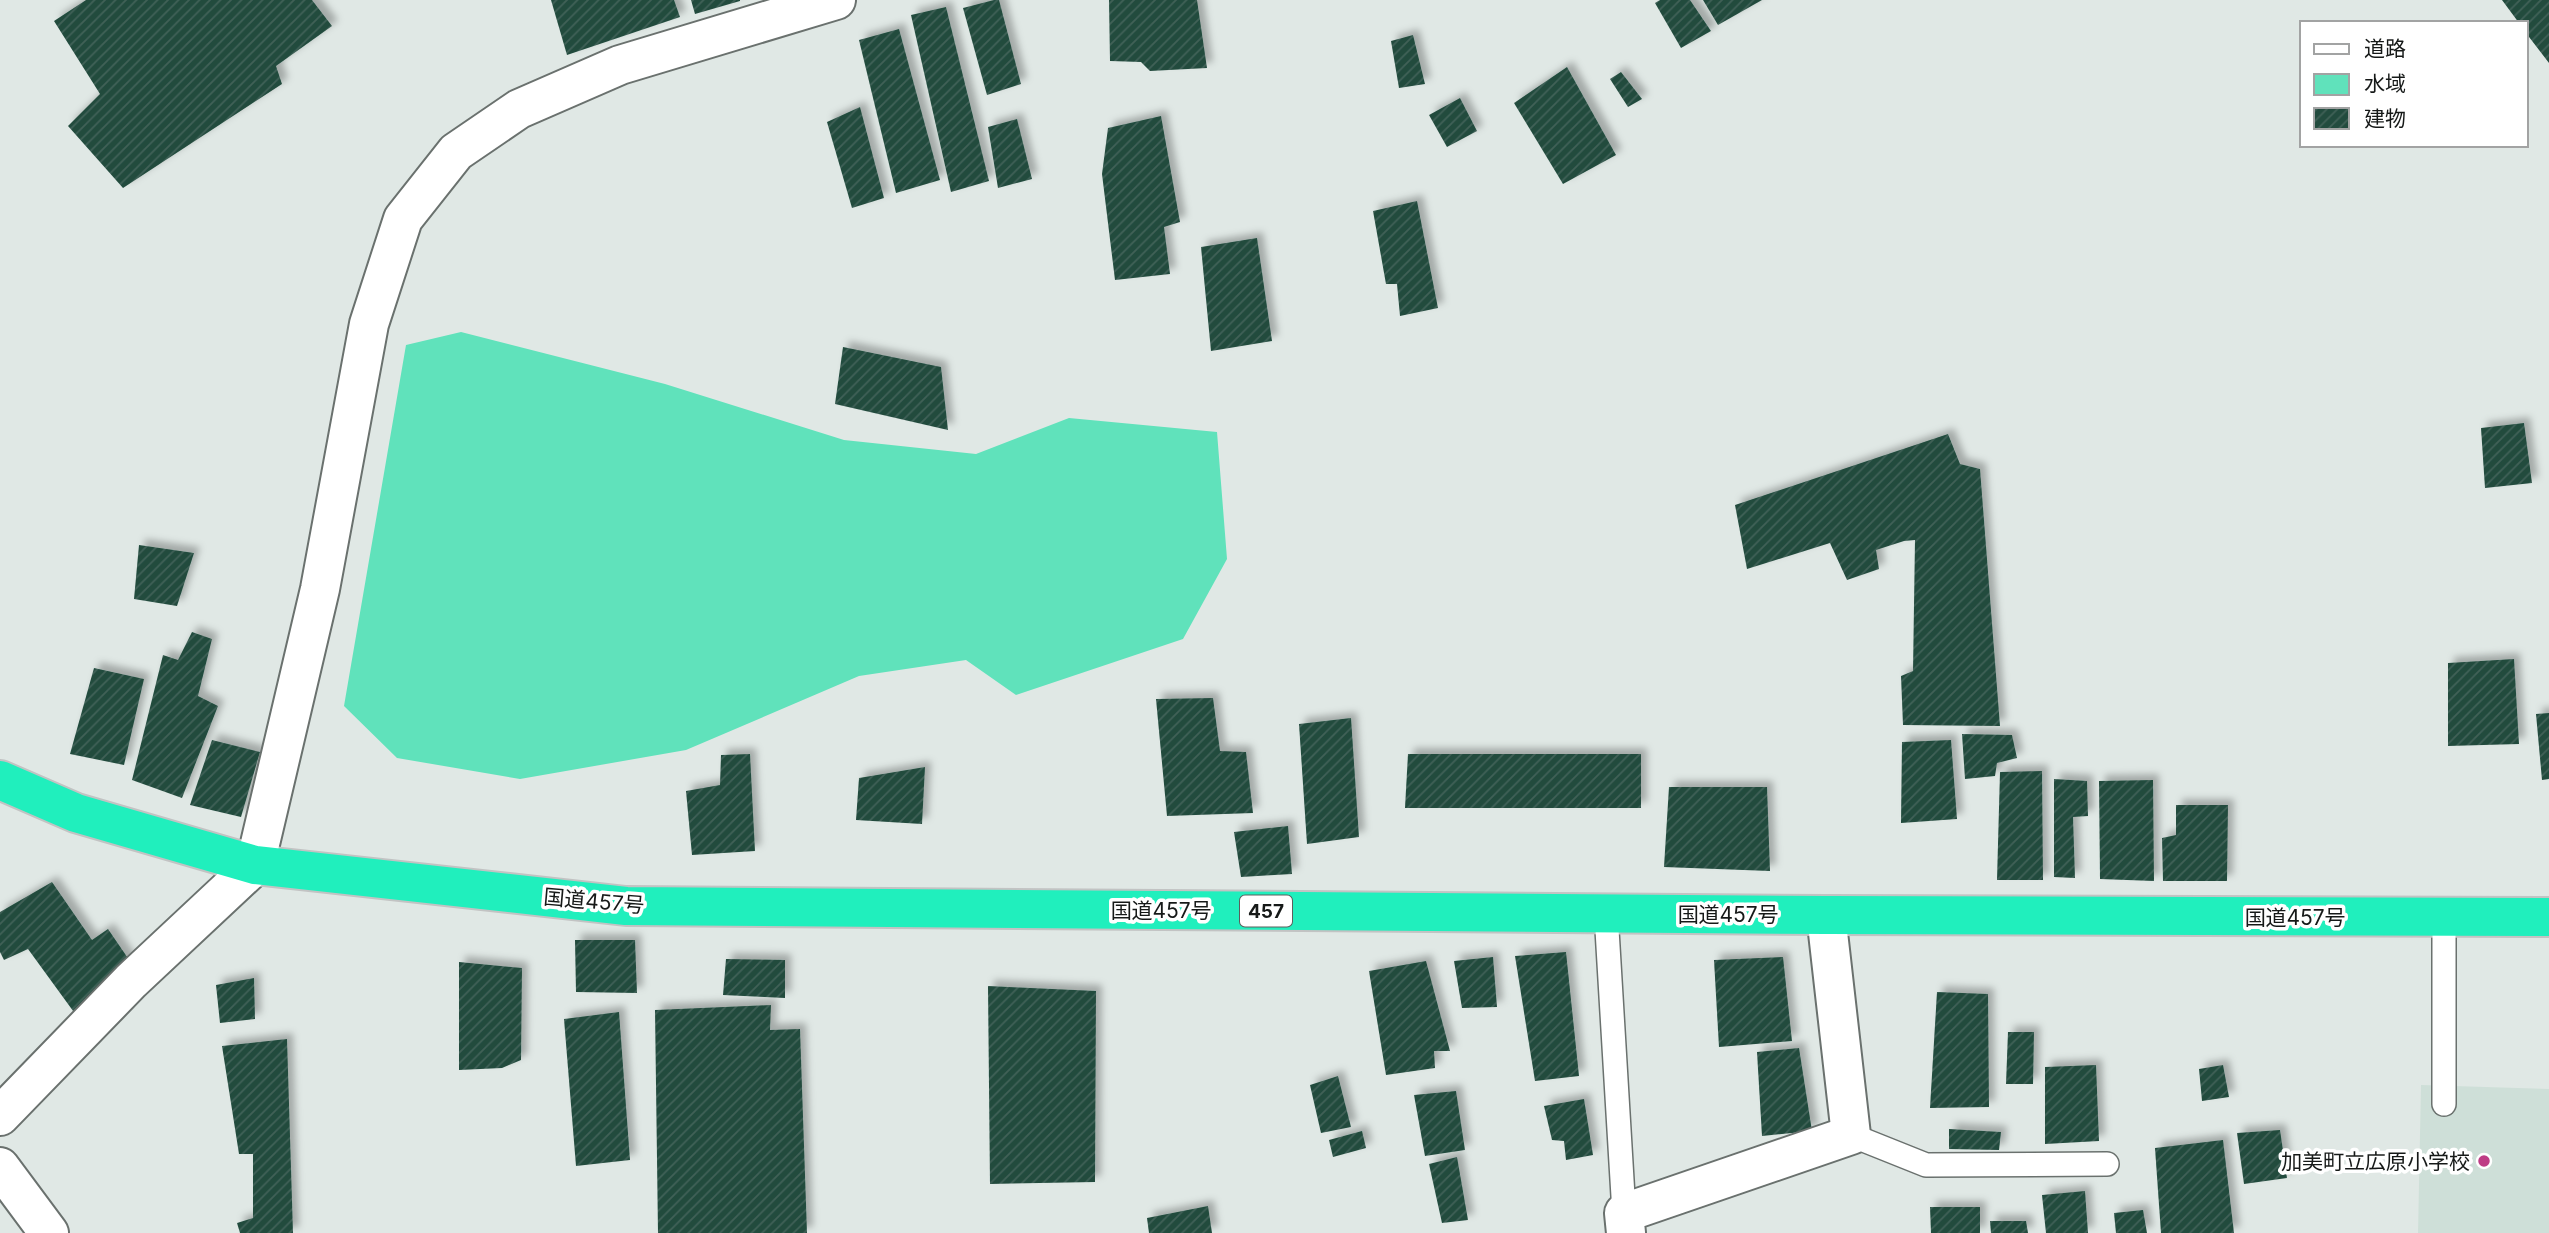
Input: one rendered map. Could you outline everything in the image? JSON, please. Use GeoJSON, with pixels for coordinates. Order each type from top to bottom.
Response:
{"type":"FeatureCollection","features":[{"type":"Feature","properties":{"kind":"highway","name":"国道457号"},"geometry":{"type":"LineString","coordinates":[[0,780],[76,813],[255,865],[626,906],[1826,915],[2549,917]]}},
{"type":"Feature","properties":{"kind":"street"},"geometry":{"type":"LineString","coordinates":[[0,1116],[131,981],[255,865],[320,589],[369,324],[403,219],[456,152],[519,109],[620,65],[836,0]]}},
{"type":"Feature","properties":{"kind":"street"},"geometry":{"type":"LineString","coordinates":[[1625,1223],[1851,1135],[1826,915]]}},
{"type":"Feature","properties":{"kind":"street"},"geometry":{"type":"LineString","coordinates":[[0,1167],[49,1233]]}},
{"type":"Feature","properties":{"kind":"lane"},"geometry":{"type":"LineString","coordinates":[[1606,913],[1625,1223]]}},
{"type":"Feature","properties":{"kind":"lane"},"geometry":{"type":"LineString","coordinates":[[2444,918],[2444,1104]]}},
{"type":"Feature","properties":{"kind":"lane"},"geometry":{"type":"LineString","coordinates":[[1851,1135],[1926,1165],[2107,1164]]}},
{"type":"Feature","properties":{"kind":"shaded area","name":"加美町立広原小学校"},"geometry":{"type":"Polygon","coordinates":[[[2421,1085],[2549,1089],[2549,1233],[2418,1233],[2421,1085]]]}},
{"type":"Feature","properties":{"kind":"water"},"geometry":{"type":"Polygon","coordinates":[[[461,332],[665,384],[844,440],[976,454],[1069,418],[1217,432],[1227,559],[1183,639],[1016,695],[966,660],[859,676],[686,750],[520,779],[397,758],[344,706],[406,345],[461,332]]]}},
{"type":"Feature","properties":{"kind":"building"},"geometry":{"type":"Polygon","coordinates":[[[86,0],[312,0],[332,26],[276,66],[282,84],[123,188],[68,126],[100,94],[54,21],[86,0]]]}},
{"type":"Feature","properties":{"kind":"building"},"geometry":{"type":"Polygon","coordinates":[[[551,0],[674,0],[680,17],[567,55],[551,0]]]}},
{"type":"Feature","properties":{"kind":"building"},"geometry":{"type":"Polygon","coordinates":[[[691,0],[740,0],[740,1],[695,14],[691,0]]]}},
{"type":"Feature","properties":{"kind":"building"},"geometry":{"type":"Polygon","coordinates":[[[999,0],[1021,84],[987,95],[963,8],[999,0]]]}},
{"type":"Feature","properties":{"kind":"building"},"geometry":{"type":"Polygon","coordinates":[[[1109,0],[1197,0],[1207,68],[1150,71],[1141,62],[1110,61],[1109,0]]]}},
{"type":"Feature","properties":{"kind":"building"},"geometry":{"type":"Polygon","coordinates":[[[1660,0],[1690,0],[1711,31],[1681,48],[1655,3],[1660,0]]]}},
{"type":"Feature","properties":{"kind":"building"},"geometry":{"type":"Polygon","coordinates":[[[1703,0],[1762,0],[1718,25],[1703,0]]]}},
{"type":"Feature","properties":{"kind":"building"},"geometry":{"type":"Polygon","coordinates":[[[2502,0],[2549,0],[2549,63],[2528,36],[2528,21],[2518,21],[2502,0]]]}},
{"type":"Feature","properties":{"kind":"building"},"geometry":{"type":"Polygon","coordinates":[[[946,7],[989,181],[951,192],[911,15],[946,7]]]}},
{"type":"Feature","properties":{"kind":"building"},"geometry":{"type":"Polygon","coordinates":[[[899,29],[940,180],[896,193],[859,40],[899,29]]]}},
{"type":"Feature","properties":{"kind":"building"},"geometry":{"type":"Polygon","coordinates":[[[1413,35],[1425,84],[1399,88],[1391,41],[1413,35]]]}},
{"type":"Feature","properties":{"kind":"building"},"geometry":{"type":"Polygon","coordinates":[[[1567,67],[1616,155],[1563,184],[1514,103],[1567,67]]]}},
{"type":"Feature","properties":{"kind":"building"},"geometry":{"type":"Polygon","coordinates":[[[1621,72],[1642,99],[1628,107],[1610,79],[1621,72]]]}},
{"type":"Feature","properties":{"kind":"building"},"geometry":{"type":"Polygon","coordinates":[[[1460,98],[1477,131],[1447,147],[1429,115],[1460,98]]]}},
{"type":"Feature","properties":{"kind":"building"},"geometry":{"type":"Polygon","coordinates":[[[860,107],[884,198],[852,208],[827,122],[860,107]]]}},
{"type":"Feature","properties":{"kind":"building"},"geometry":{"type":"Polygon","coordinates":[[[1161,116],[1180,222],[1164,227],[1170,274],[1115,280],[1102,174],[1108,128],[1161,116]]]}},
{"type":"Feature","properties":{"kind":"building"},"geometry":{"type":"Polygon","coordinates":[[[1017,119],[1032,179],[998,188],[988,127],[1017,119]]]}},
{"type":"Feature","properties":{"kind":"building"},"geometry":{"type":"Polygon","coordinates":[[[1417,201],[1438,308],[1400,316],[1397,284],[1386,284],[1373,211],[1417,201]]]}},
{"type":"Feature","properties":{"kind":"building"},"geometry":{"type":"Polygon","coordinates":[[[1257,238],[1272,341],[1211,351],[1201,247],[1257,238]]]}},
{"type":"Feature","properties":{"kind":"building"},"geometry":{"type":"Polygon","coordinates":[[[843,347],[941,367],[948,430],[835,404],[843,347]]]}},
{"type":"Feature","properties":{"kind":"building"},"geometry":{"type":"Polygon","coordinates":[[[2524,423],[2532,483],[2485,488],[2481,428],[2524,423]]]}},
{"type":"Feature","properties":{"kind":"building"},"geometry":{"type":"Polygon","coordinates":[[[1948,434],[1960,464],[1980,469],[2000,726],[1903,725],[1901,676],[1913,671],[1915,540],[1876,550],[1879,569],[1847,580],[1830,543],[1747,569],[1735,505],[1948,434]]]}},
{"type":"Feature","properties":{"kind":"building"},"geometry":{"type":"Polygon","coordinates":[[[139,545],[194,553],[177,606],[134,599],[139,545]]]}},
{"type":"Feature","properties":{"kind":"building"},"geometry":{"type":"Polygon","coordinates":[[[192,632],[212,639],[198,696],[218,706],[182,798],[132,780],[163,655],[178,660],[192,632]]]}},
{"type":"Feature","properties":{"kind":"building"},"geometry":{"type":"Polygon","coordinates":[[[2514,659],[2519,744],[2448,746],[2448,663],[2514,659]]]}},
{"type":"Feature","properties":{"kind":"building"},"geometry":{"type":"Polygon","coordinates":[[[94,668],[144,679],[124,765],[70,754],[94,668]]]}},
{"type":"Feature","properties":{"kind":"building"},"geometry":{"type":"Polygon","coordinates":[[[1213,698],[1220,751],[1246,752],[1253,813],[1167,816],[1156,699],[1213,698]]]}},
{"type":"Feature","properties":{"kind":"building"},"geometry":{"type":"Polygon","coordinates":[[[2549,713],[2549,779],[2542,780],[2536,714],[2549,713]]]}},
{"type":"Feature","properties":{"kind":"building"},"geometry":{"type":"Polygon","coordinates":[[[1351,718],[1359,837],[1307,844],[1299,724],[1351,718]]]}},
{"type":"Feature","properties":{"kind":"building"},"geometry":{"type":"Polygon","coordinates":[[[1962,734],[2012,735],[2017,758],[1997,763],[1995,776],[1965,779],[1962,734]]]}},
{"type":"Feature","properties":{"kind":"building"},"geometry":{"type":"Polygon","coordinates":[[[212,740],[260,752],[241,817],[190,805],[212,740]]]}},
{"type":"Feature","properties":{"kind":"building"},"geometry":{"type":"Polygon","coordinates":[[[1951,740],[1957,819],[1901,823],[1902,742],[1951,740]]]}},
{"type":"Feature","properties":{"kind":"building"},"geometry":{"type":"Polygon","coordinates":[[[750,754],[755,851],[692,855],[686,791],[720,785],[721,755],[750,754]]]}},
{"type":"Feature","properties":{"kind":"building"},"geometry":{"type":"Polygon","coordinates":[[[1408,754],[1641,754],[1641,808],[1405,808],[1408,754]]]}},
{"type":"Feature","properties":{"kind":"building"},"geometry":{"type":"Polygon","coordinates":[[[925,767],[922,824],[856,820],[859,778],[925,767]]]}},
{"type":"Feature","properties":{"kind":"building"},"geometry":{"type":"Polygon","coordinates":[[[2042,771],[2043,880],[1997,880],[2000,772],[2042,771]]]}},
{"type":"Feature","properties":{"kind":"building"},"geometry":{"type":"Polygon","coordinates":[[[2054,779],[2087,781],[2088,816],[2073,817],[2075,878],[2054,877],[2054,779]]]}},
{"type":"Feature","properties":{"kind":"building"},"geometry":{"type":"Polygon","coordinates":[[[2153,780],[2154,881],[2100,879],[2099,781],[2153,780]]]}},
{"type":"Feature","properties":{"kind":"building"},"geometry":{"type":"Polygon","coordinates":[[[1669,787],[1767,787],[1770,871],[1664,867],[1669,787]]]}},
{"type":"Feature","properties":{"kind":"building"},"geometry":{"type":"Polygon","coordinates":[[[2176,805],[2228,805],[2227,881],[2163,881],[2162,838],[2176,835],[2176,805]]]}},
{"type":"Feature","properties":{"kind":"building"},"geometry":{"type":"Polygon","coordinates":[[[1288,826],[1292,874],[1241,877],[1234,832],[1288,826]]]}},
{"type":"Feature","properties":{"kind":"building"},"geometry":{"type":"Polygon","coordinates":[[[52,882],[92,940],[108,929],[134,967],[76,1015],[28,949],[4,960],[0,952],[0,912],[52,882]]]}},
{"type":"Feature","properties":{"kind":"building"},"geometry":{"type":"Polygon","coordinates":[[[575,940],[635,940],[637,993],[576,992],[575,940]]]}},
{"type":"Feature","properties":{"kind":"building"},"geometry":{"type":"Polygon","coordinates":[[[1566,952],[1579,1076],[1535,1081],[1515,956],[1566,952]]]}},
{"type":"Feature","properties":{"kind":"building"},"geometry":{"type":"Polygon","coordinates":[[[1493,957],[1497,1007],[1462,1008],[1454,961],[1493,957]]]}},
{"type":"Feature","properties":{"kind":"building"},"geometry":{"type":"Polygon","coordinates":[[[1783,957],[1792,1041],[1719,1047],[1714,960],[1783,957]]]}},
{"type":"Feature","properties":{"kind":"building"},"geometry":{"type":"Polygon","coordinates":[[[726,959],[785,960],[785,998],[723,995],[726,959]]]}},
{"type":"Feature","properties":{"kind":"building"},"geometry":{"type":"Polygon","coordinates":[[[1426,961],[1450,1051],[1434,1051],[1435,1068],[1386,1075],[1369,971],[1426,961]]]}},
{"type":"Feature","properties":{"kind":"building"},"geometry":{"type":"Polygon","coordinates":[[[459,962],[522,968],[521,1060],[502,1068],[459,1070],[459,962]]]}},
{"type":"Feature","properties":{"kind":"building"},"geometry":{"type":"Polygon","coordinates":[[[254,978],[255,1019],[220,1023],[216,985],[254,978]]]}},
{"type":"Feature","properties":{"kind":"building"},"geometry":{"type":"Polygon","coordinates":[[[988,986],[1096,991],[1095,1182],[990,1184],[988,986]]]}},
{"type":"Feature","properties":{"kind":"building"},"geometry":{"type":"Polygon","coordinates":[[[1937,992],[1988,994],[1989,1107],[1930,1108],[1937,992]]]}},
{"type":"Feature","properties":{"kind":"building"},"geometry":{"type":"Polygon","coordinates":[[[771,1005],[770,1030],[800,1029],[807,1233],[658,1233],[655,1010],[771,1005]]]}},
{"type":"Feature","properties":{"kind":"building"},"geometry":{"type":"Polygon","coordinates":[[[619,1012],[630,1160],[576,1166],[564,1019],[619,1012]]]}},
{"type":"Feature","properties":{"kind":"building"},"geometry":{"type":"Polygon","coordinates":[[[2008,1032],[2034,1032],[2033,1084],[2006,1084],[2008,1032]]]}},
{"type":"Feature","properties":{"kind":"building"},"geometry":{"type":"Polygon","coordinates":[[[287,1039],[293,1233],[240,1233],[237,1223],[253,1218],[253,1154],[239,1154],[222,1046],[287,1039]]]}},
{"type":"Feature","properties":{"kind":"building"},"geometry":{"type":"Polygon","coordinates":[[[1799,1048],[1812,1131],[1762,1136],[1757,1052],[1799,1048]]]}},
{"type":"Feature","properties":{"kind":"building"},"geometry":{"type":"Polygon","coordinates":[[[2096,1065],[2099,1141],[2045,1144],[2045,1067],[2096,1065]]]}},
{"type":"Feature","properties":{"kind":"building"},"geometry":{"type":"Polygon","coordinates":[[[2223,1065],[2229,1097],[2202,1101],[2199,1069],[2223,1065]]]}},
{"type":"Feature","properties":{"kind":"building"},"geometry":{"type":"Polygon","coordinates":[[[1338,1076],[1351,1127],[1321,1133],[1310,1085],[1338,1076]]]}},
{"type":"Feature","properties":{"kind":"building"},"geometry":{"type":"Polygon","coordinates":[[[1456,1091],[1465,1150],[1425,1156],[1414,1095],[1456,1091]]]}},
{"type":"Feature","properties":{"kind":"building"},"geometry":{"type":"Polygon","coordinates":[[[1584,1099],[1593,1155],[1566,1160],[1564,1141],[1552,1140],[1544,1106],[1584,1099]]]}},
{"type":"Feature","properties":{"kind":"building"},"geometry":{"type":"Polygon","coordinates":[[[1949,1129],[2001,1132],[1999,1150],[1949,1149],[1949,1129]]]}},
{"type":"Feature","properties":{"kind":"building"},"geometry":{"type":"Polygon","coordinates":[[[2280,1130],[2287,1178],[2244,1184],[2237,1133],[2280,1130]]]}},
{"type":"Feature","properties":{"kind":"building"},"geometry":{"type":"Polygon","coordinates":[[[1362,1131],[1366,1148],[1333,1157],[1329,1140],[1362,1131]]]}},
{"type":"Feature","properties":{"kind":"building"},"geometry":{"type":"Polygon","coordinates":[[[2223,1140],[2234,1233],[2161,1233],[2155,1148],[2223,1140]]]}},
{"type":"Feature","properties":{"kind":"building"},"geometry":{"type":"Polygon","coordinates":[[[1457,1157],[1468,1220],[1442,1223],[1429,1164],[1457,1157]]]}},
{"type":"Feature","properties":{"kind":"building"},"geometry":{"type":"Polygon","coordinates":[[[2085,1191],[2088,1233],[2046,1233],[2042,1195],[2085,1191]]]}},
{"type":"Feature","properties":{"kind":"building"},"geometry":{"type":"Polygon","coordinates":[[[1208,1206],[1212,1233],[1149,1233],[1147,1218],[1208,1206]]]}},
{"type":"Feature","properties":{"kind":"building"},"geometry":{"type":"Polygon","coordinates":[[[1930,1207],[1980,1207],[1980,1233],[1931,1233],[1930,1207]]]}},
{"type":"Feature","properties":{"kind":"building"},"geometry":{"type":"Polygon","coordinates":[[[2143,1210],[2147,1233],[2116,1233],[2114,1213],[2143,1210]]]}},
{"type":"Feature","properties":{"kind":"building"},"geometry":{"type":"Polygon","coordinates":[[[1990,1221],[2026,1221],[2028,1233],[1991,1233],[1990,1221]]]}},
{"type":"Feature","properties":{"kind":"place","name":"加美町立広原小学校"},"geometry":{"type":"Point","coordinates":[2484,1161]}}]}
